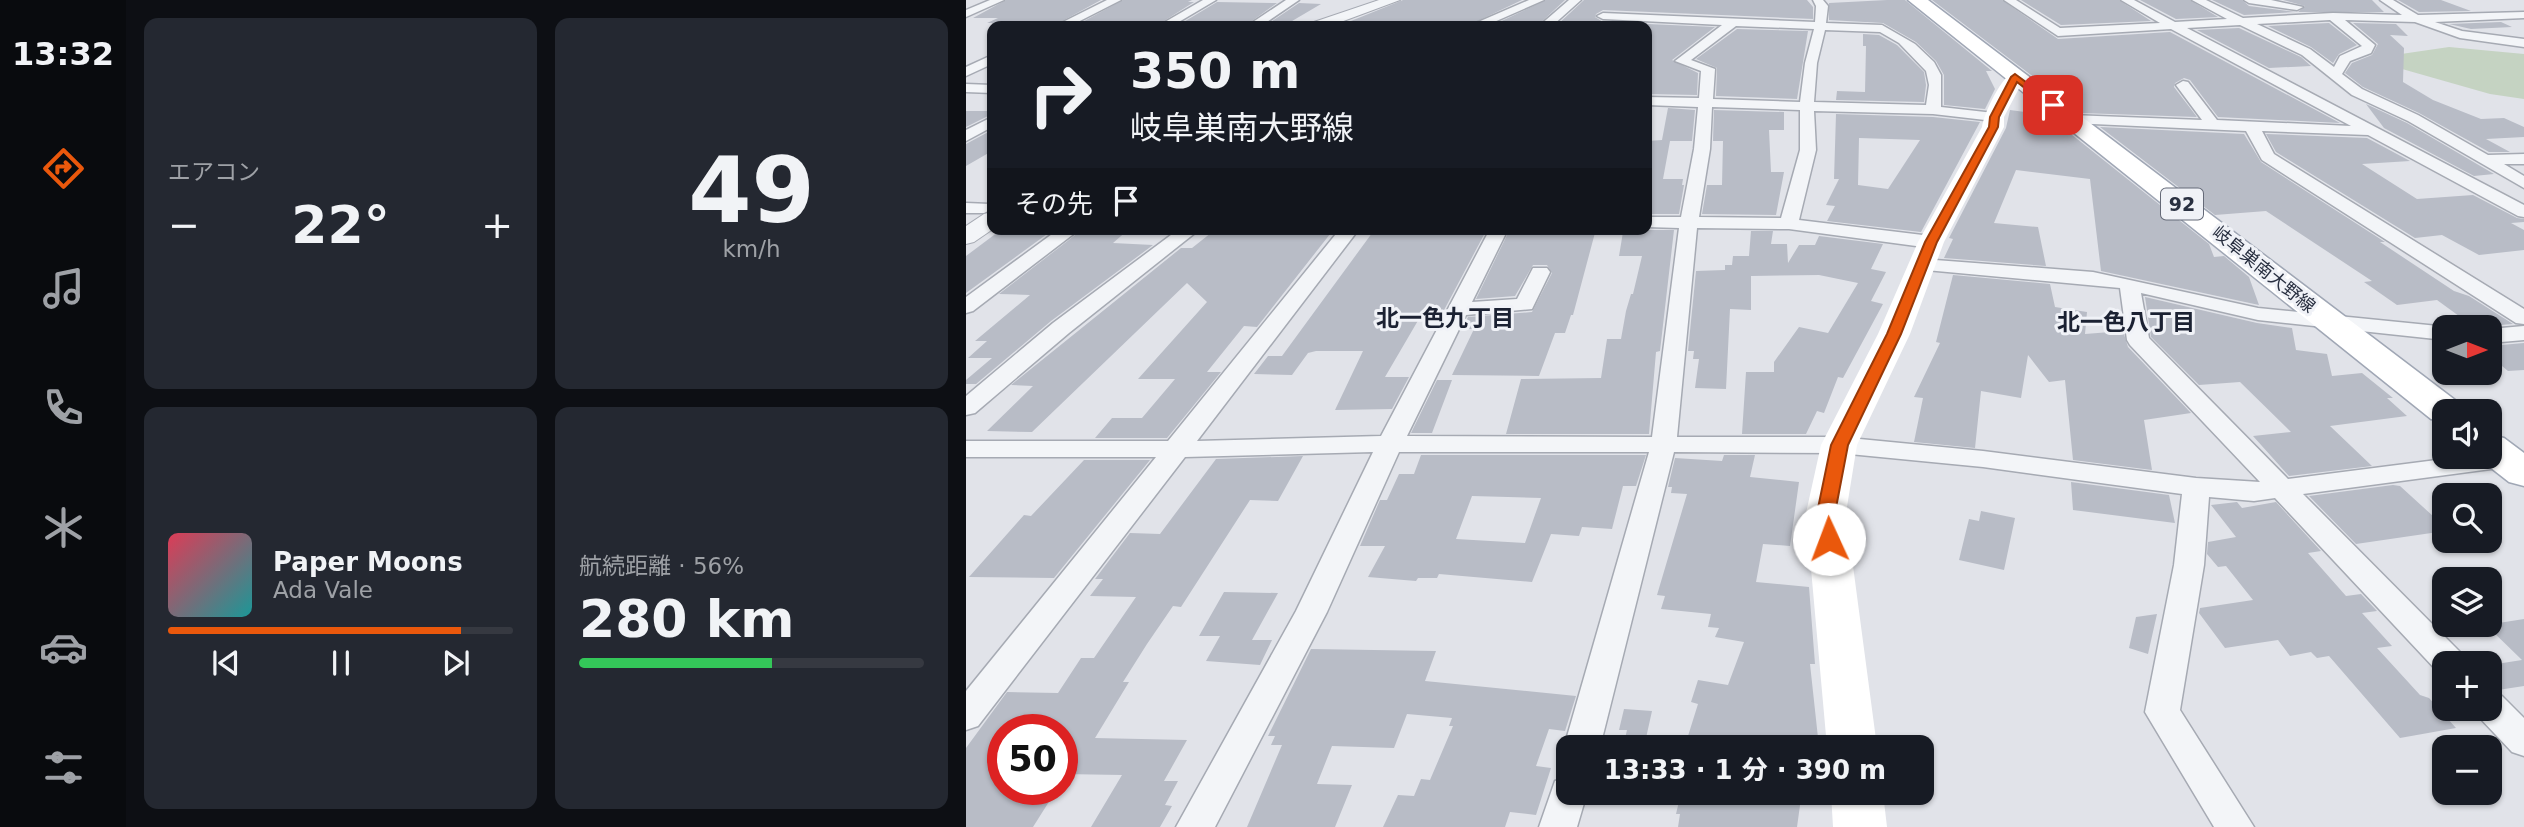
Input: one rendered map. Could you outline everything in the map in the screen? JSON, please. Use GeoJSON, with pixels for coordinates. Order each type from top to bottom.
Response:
{"type":"FeatureCollection","features":[{"type":"Feature","properties":{"kind":"main road","name":"岐阜巣南大野線"},"geometry":{"type":"LineString","coordinates":[[1917,0],[2432,401]]}},
{"type":"Feature","properties":{"kind":"main road"},"geometry":{"type":"LineString","coordinates":[[1851,735],[1826,513],[1839,445],[1894,334],[1927,254],[1993,127],[1994,117],[2015,77]]}},
{"type":"Feature","properties":{"kind":"main road"},"geometry":{"type":"LineString","coordinates":[[1858,805],[1860,827]]}},
{"type":"Feature","properties":{"kind":"street"},"geometry":{"type":"LineString","coordinates":[[966,14],[999,0]]}},
{"type":"Feature","properties":{"kind":"street"},"geometry":{"type":"LineString","coordinates":[[1072,21],[1116,0]]}},
{"type":"Feature","properties":{"kind":"street"},"geometry":{"type":"LineString","coordinates":[[1173,21],[1211,0]]}},
{"type":"Feature","properties":{"kind":"street"},"geometry":{"type":"LineString","coordinates":[[1261,21],[1294,0]]}},
{"type":"Feature","properties":{"kind":"street"},"geometry":{"type":"LineString","coordinates":[[1315,21],[1376,0]]}},
{"type":"Feature","properties":{"kind":"street"},"geometry":{"type":"LineString","coordinates":[[1332,21],[1393,0]]}},
{"type":"Feature","properties":{"kind":"street"},"geometry":{"type":"LineString","coordinates":[[1487,21],[1539,0]]}},
{"type":"Feature","properties":{"kind":"street"},"geometry":{"type":"LineString","coordinates":[[1551,21],[1576,0]]}},
{"type":"Feature","properties":{"kind":"street"},"geometry":{"type":"LineString","coordinates":[[1597,21],[1620,0]]}},
{"type":"Feature","properties":{"kind":"street"},"geometry":{"type":"LineString","coordinates":[[1789,224],[1808,150],[1807,106],[1811,62],[1822,6],[1818,0]]}},
{"type":"Feature","properties":{"kind":"street"},"geometry":{"type":"LineString","coordinates":[[2009,0],[2058,32],[2333,16],[2416,19],[2524,15]]}},
{"type":"Feature","properties":{"kind":"street"},"geometry":{"type":"LineString","coordinates":[[2126,0],[2524,212]]}},
{"type":"Feature","properties":{"kind":"street"},"geometry":{"type":"LineString","coordinates":[[2197,0],[2306,52],[2357,92],[2441,134],[2524,183]]}},
{"type":"Feature","properties":{"kind":"street"},"geometry":{"type":"LineString","coordinates":[[2249,0],[2310,9],[2333,16],[2370,46],[2367,50],[2345,59],[2333,75]]}},
{"type":"Feature","properties":{"kind":"street"},"geometry":{"type":"LineString","coordinates":[[2385,0],[2416,19],[2468,37],[2524,43]]}},
{"type":"Feature","properties":{"kind":"street"},"geometry":{"type":"LineString","coordinates":[[2504,3],[2524,9]]}},
{"type":"Feature","properties":{"kind":"street"},"geometry":{"type":"LineString","coordinates":[[2453,4],[2524,30]]}},
{"type":"Feature","properties":{"kind":"street"},"geometry":{"type":"LineString","coordinates":[[2357,5],[2393,19]]}},
{"type":"Feature","properties":{"kind":"street"},"geometry":{"type":"LineString","coordinates":[[1603,16],[1870,28],[1895,35],[1933,71],[1936,82],[1933,110]]}},
{"type":"Feature","properties":{"kind":"street"},"geometry":{"type":"LineString","coordinates":[[1585,735],[1664,443],[1689,222],[1702,149],[1708,69],[1681,61],[1733,22]]}},
{"type":"Feature","properties":{"kind":"street"},"geometry":{"type":"LineString","coordinates":[[966,72],[987,62]]}},
{"type":"Feature","properties":{"kind":"street"},"geometry":{"type":"LineString","coordinates":[[2183,85],[2213,125]]}},
{"type":"Feature","properties":{"kind":"street"},"geometry":{"type":"LineString","coordinates":[[966,88],[987,89]]}},
{"type":"Feature","properties":{"kind":"street"},"geometry":{"type":"LineString","coordinates":[[1652,101],[1933,110],[1994,117]]}},
{"type":"Feature","properties":{"kind":"street"},"geometry":{"type":"LineString","coordinates":[[2071,119],[2441,134]]}},
{"type":"Feature","properties":{"kind":"street"},"geometry":{"type":"LineString","coordinates":[[966,136],[987,124]]}},
{"type":"Feature","properties":{"kind":"street"},"geometry":{"type":"LineString","coordinates":[[2252,127],[2268,157],[2524,318]]}},
{"type":"Feature","properties":{"kind":"street"},"geometry":{"type":"LineString","coordinates":[[2485,160],[2524,159]]}},
{"type":"Feature","properties":{"kind":"street"},"geometry":{"type":"LineString","coordinates":[[966,237],[980,212]]}},
{"type":"Feature","properties":{"kind":"street"},"geometry":{"type":"LineString","coordinates":[[1652,222],[1789,224],[1927,254],[2129,284],[2258,314],[2432,332]]}},
{"type":"Feature","properties":{"kind":"street"},"geometry":{"type":"LineString","coordinates":[[966,307],[1063,235]]}},
{"type":"Feature","properties":{"kind":"street"},"geometry":{"type":"LineString","coordinates":[[966,408],[1061,328],[1183,235]]}},
{"type":"Feature","properties":{"kind":"street"},"geometry":{"type":"LineString","coordinates":[[966,716],[1345,235]]}},
{"type":"Feature","properties":{"kind":"street"},"geometry":{"type":"LineString","coordinates":[[1195,827],[1311,612],[1390,444],[1496,235]]}},
{"type":"Feature","properties":{"kind":"street"},"geometry":{"type":"LineString","coordinates":[[1459,309],[1525,305],[1540,272]]}},
{"type":"Feature","properties":{"kind":"street"},"geometry":{"type":"LineString","coordinates":[[2129,284],[2138,340],[2438,651]]}},
{"type":"Feature","properties":{"kind":"street"},"geometry":{"type":"LineString","coordinates":[[2502,335],[2524,333]]}},
{"type":"Feature","properties":{"kind":"street"},"geometry":{"type":"LineString","coordinates":[[966,449],[1179,449],[1390,444],[1839,445],[1983,459],[2196,488],[2253,492],[2507,460]]}},
{"type":"Feature","properties":{"kind":"street"},"geometry":{"type":"LineString","coordinates":[[2196,488],[2189,565],[2162,712],[2235,827]]}},
{"type":"Feature","properties":{"kind":"street"},"geometry":{"type":"LineString","coordinates":[[2502,718],[2524,741]]}},
{"type":"Feature","properties":{"kind":"street"},"geometry":{"type":"LineString","coordinates":[[1558,827],[1564,805]]}},
{"type":"Feature","properties":{"kind":"green space"},"geometry":{"type":"Polygon","coordinates":[[[2449,47],[2524,54],[2524,99],[2490,94],[2367,59],[2449,47]]]}},
{"type":"Feature","properties":{"kind":"building"},"geometry":{"type":"Polygon","coordinates":[[[1006,0],[1101,0],[1062,21],[991,21],[998,18],[973,18],[1006,0]]]}},
{"type":"Feature","properties":{"kind":"building"},"geometry":{"type":"Polygon","coordinates":[[[1123,0],[1194,2],[1164,21],[1084,21],[1123,0]]]}},
{"type":"Feature","properties":{"kind":"building"},"geometry":{"type":"Polygon","coordinates":[[[1403,0],[1522,0],[1478,21],[1351,21],[1403,0]]]}},
{"type":"Feature","properties":{"kind":"building"},"geometry":{"type":"Polygon","coordinates":[[[1546,0],[1565,0],[1542,21],[1502,21],[1546,0]]]}},
{"type":"Feature","properties":{"kind":"building"},"geometry":{"type":"Polygon","coordinates":[[[1584,0],[1807,0],[1813,7],[1813,19],[1603,10],[1595,17],[1601,21],[1561,21],[1584,0]]]}},
{"type":"Feature","properties":{"kind":"building"},"geometry":{"type":"Polygon","coordinates":[[[1905,0],[1992,71],[1986,71],[1995,89],[1985,109],[1944,105],[1944,75],[1936,61],[1916,42],[1883,23],[1829,20],[1829,3],[1905,0]]]}},
{"type":"Feature","properties":{"kind":"building"},"geometry":{"type":"Polygon","coordinates":[[[1932,0],[2002,0],[2058,39],[2170,32],[2340,123],[2218,117],[2190,80],[2184,78],[2175,83],[2174,87],[2197,117],[2081,113],[1932,0]]]}},
{"type":"Feature","properties":{"kind":"building"},"geometry":{"type":"Polygon","coordinates":[[[2021,0],[2119,0],[2151,21],[2061,25],[2021,0]]]}},
{"type":"Feature","properties":{"kind":"building"},"geometry":{"type":"Polygon","coordinates":[[[2140,0],[2190,0],[2218,17],[2176,19],[2140,0]]]}},
{"type":"Feature","properties":{"kind":"building"},"geometry":{"type":"Polygon","coordinates":[[[2212,0],[2242,0],[2249,6],[2296,12],[2244,15],[2212,0]]]}},
{"type":"Feature","properties":{"kind":"building"},"geometry":{"type":"Polygon","coordinates":[[[2283,0],[2372,0],[2384,12],[2298,12],[2305,6],[2283,0]]]}},
{"type":"Feature","properties":{"kind":"building"},"geometry":{"type":"Polygon","coordinates":[[[2398,0],[2441,0],[2471,11],[2419,12],[2398,0]]]}},
{"type":"Feature","properties":{"kind":"building"},"geometry":{"type":"Polygon","coordinates":[[[1217,2],[1277,3],[1252,21],[1185,21],[1217,2]]]}},
{"type":"Feature","properties":{"kind":"building"},"geometry":{"type":"Polygon","coordinates":[[[1299,3],[1321,4],[1292,21],[1272,21],[1299,3]]]}},
{"type":"Feature","properties":{"kind":"building"},"geometry":{"type":"Polygon","coordinates":[[[2501,22],[2512,27],[2471,29],[2449,24],[2501,22]]]}},
{"type":"Feature","properties":{"kind":"building"},"geometry":{"type":"Polygon","coordinates":[[[2329,23],[2357,45],[2339,54],[2333,63],[2311,47],[2268,26],[2329,23]]]}},
{"type":"Feature","properties":{"kind":"building"},"geometry":{"type":"Polygon","coordinates":[[[2353,23],[2396,24],[2408,36],[2390,35],[2404,48],[2403,82],[2433,100],[2481,119],[2504,118],[2524,127],[2524,137],[2486,139],[2510,152],[2489,152],[2419,113],[2363,87],[2345,73],[2352,63],[2372,55],[2378,44],[2353,23]]]}},
{"type":"Feature","properties":{"kind":"building"},"geometry":{"type":"Polygon","coordinates":[[[1652,24],[1715,27],[1672,60],[1698,73],[1697,95],[1652,94],[1652,24]]]}},
{"type":"Feature","properties":{"kind":"building"},"geometry":{"type":"Polygon","coordinates":[[[2239,28],[2301,57],[2311,66],[2269,68],[2197,30],[2239,28]]]}},
{"type":"Feature","properties":{"kind":"building"},"geometry":{"type":"Polygon","coordinates":[[[1737,29],[1808,31],[1797,99],[1716,96],[1717,68],[1696,59],[1737,29]]]}},
{"type":"Feature","properties":{"kind":"building"},"geometry":{"type":"Polygon","coordinates":[[[1863,34],[1879,35],[1897,45],[1924,72],[1924,102],[1836,100],[1837,91],[1865,92],[1866,46],[1863,46],[1863,34]]]}},
{"type":"Feature","properties":{"kind":"building"},"geometry":{"type":"Polygon","coordinates":[[[2366,104],[2407,123],[2494,174],[2474,176],[2384,128],[2366,104]]]}},
{"type":"Feature","properties":{"kind":"building"},"geometry":{"type":"Polygon","coordinates":[[[1668,108],[1695,110],[1692,141],[1670,141],[1663,179],[1683,179],[1679,214],[1652,214],[1652,141],[1662,140],[1668,108]]]}},
{"type":"Feature","properties":{"kind":"building"},"geometry":{"type":"Polygon","coordinates":[[[1714,110],[1784,112],[1784,130],[1769,130],[1771,172],[1784,172],[1776,215],[1702,214],[1707,185],[1722,185],[1723,141],[1713,141],[1714,110]]]}},
{"type":"Feature","properties":{"kind":"building"},"geometry":{"type":"Polygon","coordinates":[[[2010,110],[2047,115],[2209,244],[2214,257],[2224,256],[2249,277],[2259,305],[2101,271],[2090,179],[2016,170],[1994,223],[2038,227],[2046,266],[1944,258],[1953,239],[1949,238],[2006,128],[2010,110]]]}},
{"type":"Feature","properties":{"kind":"building"},"geometry":{"type":"Polygon","coordinates":[[[966,111],[987,111],[987,116],[966,127],[966,111]]]}},
{"type":"Feature","properties":{"kind":"building"},"geometry":{"type":"Polygon","coordinates":[[[1836,114],[1933,117],[1980,122],[1921,232],[1827,221],[1835,206],[1826,205],[1839,179],[1834,179],[1836,114]],[[1859,138],[1858,185],[1888,189],[1920,140],[1859,138]]]}},
{"type":"Feature","properties":{"kind":"building"},"geometry":{"type":"Polygon","coordinates":[[[2100,127],[2244,134],[2261,162],[2385,242],[2380,242],[2454,291],[2469,296],[2499,315],[2458,315],[2437,300],[2397,305],[2364,282],[2372,281],[2266,211],[2215,215],[2100,127]]]}},
{"type":"Feature","properties":{"kind":"building"},"geometry":{"type":"Polygon","coordinates":[[[987,133],[987,154],[966,166],[966,144],[987,133]]]}},
{"type":"Feature","properties":{"kind":"building"},"geometry":{"type":"Polygon","coordinates":[[[2266,134],[2367,138],[2410,161],[2362,164],[2417,199],[2473,195],[2524,219],[2524,222],[2511,223],[2524,230],[2524,250],[2479,255],[2442,235],[2415,238],[2276,152],[2266,134]]]}},
{"type":"Feature","properties":{"kind":"building"},"geometry":{"type":"Polygon","coordinates":[[[1652,230],[1674,230],[1660,351],[1656,352],[1649,434],[1506,434],[1521,379],[1601,378],[1607,339],[1621,339],[1642,256],[1619,256],[1622,235],[1652,235],[1652,230]]]}},
{"type":"Feature","properties":{"kind":"building"},"geometry":{"type":"Polygon","coordinates":[[[1751,231],[1773,231],[1771,244],[1787,244],[1788,263],[1799,245],[1815,245],[1819,236],[1883,244],[1871,269],[1886,272],[1871,301],[1883,304],[1843,378],[1838,377],[1824,413],[1817,411],[1806,434],[1742,434],[1746,372],[1774,372],[1774,362],[1799,327],[1828,333],[1858,283],[1819,275],[1751,276],[1751,310],[1730,309],[1726,389],[1695,388],[1699,359],[1693,359],[1694,351],[1688,351],[1696,271],[1725,270],[1725,265],[1732,265],[1733,256],[1749,256],[1751,231]]]}},
{"type":"Feature","properties":{"kind":"building"},"geometry":{"type":"Polygon","coordinates":[[[994,235],[1046,235],[966,293],[966,256],[994,235]]]}},
{"type":"Feature","properties":{"kind":"building"},"geometry":{"type":"Polygon","coordinates":[[[1075,235],[1122,235],[1113,243],[1153,245],[1051,321],[976,384],[966,384],[966,380],[992,358],[968,358],[987,341],[975,341],[1030,295],[999,294],[1075,235]]]}},
{"type":"Feature","properties":{"kind":"building"},"geometry":{"type":"Polygon","coordinates":[[[1208,235],[1329,235],[1257,327],[1244,326],[1207,372],[1221,372],[1167,438],[1095,438],[1112,418],[1142,418],[1175,379],[1138,379],[1207,302],[1187,283],[1032,432],[987,431],[1033,386],[1011,385],[1181,248],[1192,248],[1208,235]]]}},
{"type":"Feature","properties":{"kind":"building"},"geometry":{"type":"Polygon","coordinates":[[[1371,235],[1484,235],[1443,312],[1423,312],[1385,377],[1409,377],[1392,409],[1335,410],[1363,351],[1316,351],[1308,353],[1292,375],[1254,374],[1268,356],[1282,356],[1371,235]]]}},
{"type":"Feature","properties":{"kind":"building"},"geometry":{"type":"Polygon","coordinates":[[[1507,235],[1594,235],[1573,315],[1565,333],[1555,333],[1539,376],[1452,375],[1474,329],[1462,329],[1468,317],[1532,312],[1552,273],[1547,265],[1533,265],[1515,296],[1476,299],[1507,235]]]}},
{"type":"Feature","properties":{"kind":"building"},"geometry":{"type":"Polygon","coordinates":[[[1953,275],[2050,284],[2055,307],[2087,312],[2085,334],[2123,331],[2128,347],[2191,413],[2144,420],[2152,470],[2073,460],[2065,380],[2049,382],[2028,355],[2021,398],[1981,391],[1975,448],[1914,442],[1923,398],[1914,397],[1940,343],[1936,342],[1953,275]]]}},
{"type":"Feature","properties":{"kind":"building"},"geometry":{"type":"Polygon","coordinates":[[[2145,297],[2257,323],[2292,328],[2296,350],[2327,354],[2332,376],[2362,373],[2393,398],[2387,398],[2407,416],[2330,426],[2372,466],[2289,476],[2253,436],[2291,432],[2240,382],[2199,385],[2151,337],[2145,297]]]}},
{"type":"Feature","properties":{"kind":"building"},"geometry":{"type":"Polygon","coordinates":[[[2502,317],[2513,324],[2502,325],[2502,317]]]}},
{"type":"Feature","properties":{"kind":"building"},"geometry":{"type":"Polygon","coordinates":[[[2524,343],[2524,370],[2508,371],[2502,366],[2502,345],[2524,343]]]}},
{"type":"Feature","properties":{"kind":"building"},"geometry":{"type":"Polygon","coordinates":[[[1437,380],[1452,380],[1432,433],[1411,433],[1437,380]]]}},
{"type":"Feature","properties":{"kind":"building"},"geometry":{"type":"Polygon","coordinates":[[[1421,455],[1646,455],[1636,486],[1623,486],[1612,529],[1582,527],[1579,536],[1551,534],[1532,582],[1439,574],[1437,578],[1418,578],[1416,581],[1368,577],[1385,546],[1360,546],[1380,500],[1387,500],[1399,474],[1414,474],[1421,455]],[[1472,496],[1456,539],[1525,543],[1541,498],[1472,496]]]}},
{"type":"Feature","properties":{"kind":"building"},"geometry":{"type":"Polygon","coordinates":[[[1724,455],[1755,455],[1750,477],[1799,482],[1790,546],[1763,544],[1756,582],[1809,587],[1815,664],[1810,664],[1818,735],[1688,735],[1698,704],[1691,702],[1698,680],[1728,685],[1744,642],[1715,637],[1719,628],[1708,627],[1711,614],[1661,609],[1665,596],[1657,595],[1687,494],[1671,493],[1672,487],[1668,487],[1675,458],[1722,461],[1724,455]]]}},
{"type":"Feature","properties":{"kind":"building"},"geometry":{"type":"Polygon","coordinates":[[[1303,456],[1278,501],[1250,500],[1181,607],[1173,606],[1147,644],[1123,682],[1129,682],[1095,738],[1187,740],[1164,781],[1178,781],[1165,805],[1172,806],[1160,827],[1091,827],[1122,775],[1078,774],[1078,714],[991,714],[1007,692],[1058,693],[1081,658],[1094,658],[1136,597],[1090,596],[1103,579],[1095,579],[1130,533],[1160,534],[1216,459],[1303,456]]]}},
{"type":"Feature","properties":{"kind":"building"},"geometry":{"type":"Polygon","coordinates":[[[1084,460],[1150,460],[1054,578],[969,577],[1024,515],[1031,516],[1084,460]]]}},
{"type":"Feature","properties":{"kind":"building"},"geometry":{"type":"Polygon","coordinates":[[[2071,482],[2169,495],[2175,523],[2073,510],[2071,482]]]}},
{"type":"Feature","properties":{"kind":"building"},"geometry":{"type":"Polygon","coordinates":[[[2400,486],[2432,515],[2432,533],[2356,544],[2309,496],[2400,486]]]}},
{"type":"Feature","properties":{"kind":"building"},"geometry":{"type":"Polygon","coordinates":[[[2237,502],[2242,508],[2276,502],[2321,551],[2308,553],[2346,596],[2361,594],[2377,611],[2362,613],[2392,646],[2377,648],[2420,695],[2432,701],[2432,721],[2450,721],[2456,728],[2400,738],[2329,656],[2317,658],[2311,652],[2290,656],[2278,640],[2225,648],[2199,613],[2200,608],[2253,600],[2226,566],[2218,567],[2207,554],[2208,542],[2236,537],[2211,505],[2237,502]]]}},
{"type":"Feature","properties":{"kind":"building"},"geometry":{"type":"Polygon","coordinates":[[[1981,511],[2015,518],[2004,570],[1959,560],[1969,519],[1979,521],[1981,511]]]}},
{"type":"Feature","properties":{"kind":"building"},"geometry":{"type":"Polygon","coordinates":[[[1224,592],[1278,593],[1252,640],[1272,640],[1260,665],[1206,661],[1220,636],[1199,636],[1224,592]]]}},
{"type":"Feature","properties":{"kind":"building"},"geometry":{"type":"Polygon","coordinates":[[[2157,614],[2148,654],[2129,648],[2136,617],[2157,614]]]}},
{"type":"Feature","properties":{"kind":"building"},"geometry":{"type":"Polygon","coordinates":[[[2524,619],[2524,686],[2502,689],[2502,663],[2522,660],[2498,637],[2502,637],[2502,622],[2524,619]]]}},
{"type":"Feature","properties":{"kind":"building"},"geometry":{"type":"Polygon","coordinates":[[[1311,649],[1436,651],[1425,681],[1576,696],[1565,731],[1549,729],[1536,766],[1551,768],[1536,815],[1510,812],[1505,827],[1383,827],[1398,795],[1414,796],[1421,779],[1430,780],[1453,726],[1449,726],[1452,718],[1407,714],[1394,748],[1332,746],[1317,784],[1352,785],[1335,827],[1247,827],[1282,745],[1271,745],[1275,736],[1268,736],[1311,649]]]}},
{"type":"Feature","properties":{"kind":"building"},"geometry":{"type":"Polygon","coordinates":[[[1624,709],[1652,711],[1647,735],[1626,735],[1627,730],[1619,730],[1624,709]]]}},
{"type":"Feature","properties":{"kind":"building"},"geometry":{"type":"Polygon","coordinates":[[[987,719],[987,805],[1047,805],[1033,827],[966,827],[966,748],[987,719]]]}},
{"type":"Feature","properties":{"kind":"building"},"geometry":{"type":"Polygon","coordinates":[[[1678,805],[1800,805],[1797,827],[1678,827],[1680,814],[1676,814],[1678,805]]]}},
{"type":"Feature","properties":{"kind":"district","name":"北一色九丁目"},"geometry":{"type":"Point","coordinates":[1445,318]}},
{"type":"Feature","properties":{"kind":"district","name":"北一色八丁目"},"geometry":{"type":"Point","coordinates":[2126,322]}},
{"type":"Feature","properties":{"kind":"route"},"geometry":{"type":"LineString","coordinates":[[1829,539],[1826,513],[1839,445],[1894,334],[1931,242],[1993,127],[1994,117],[2015,77],[2053,105]]}}]}
